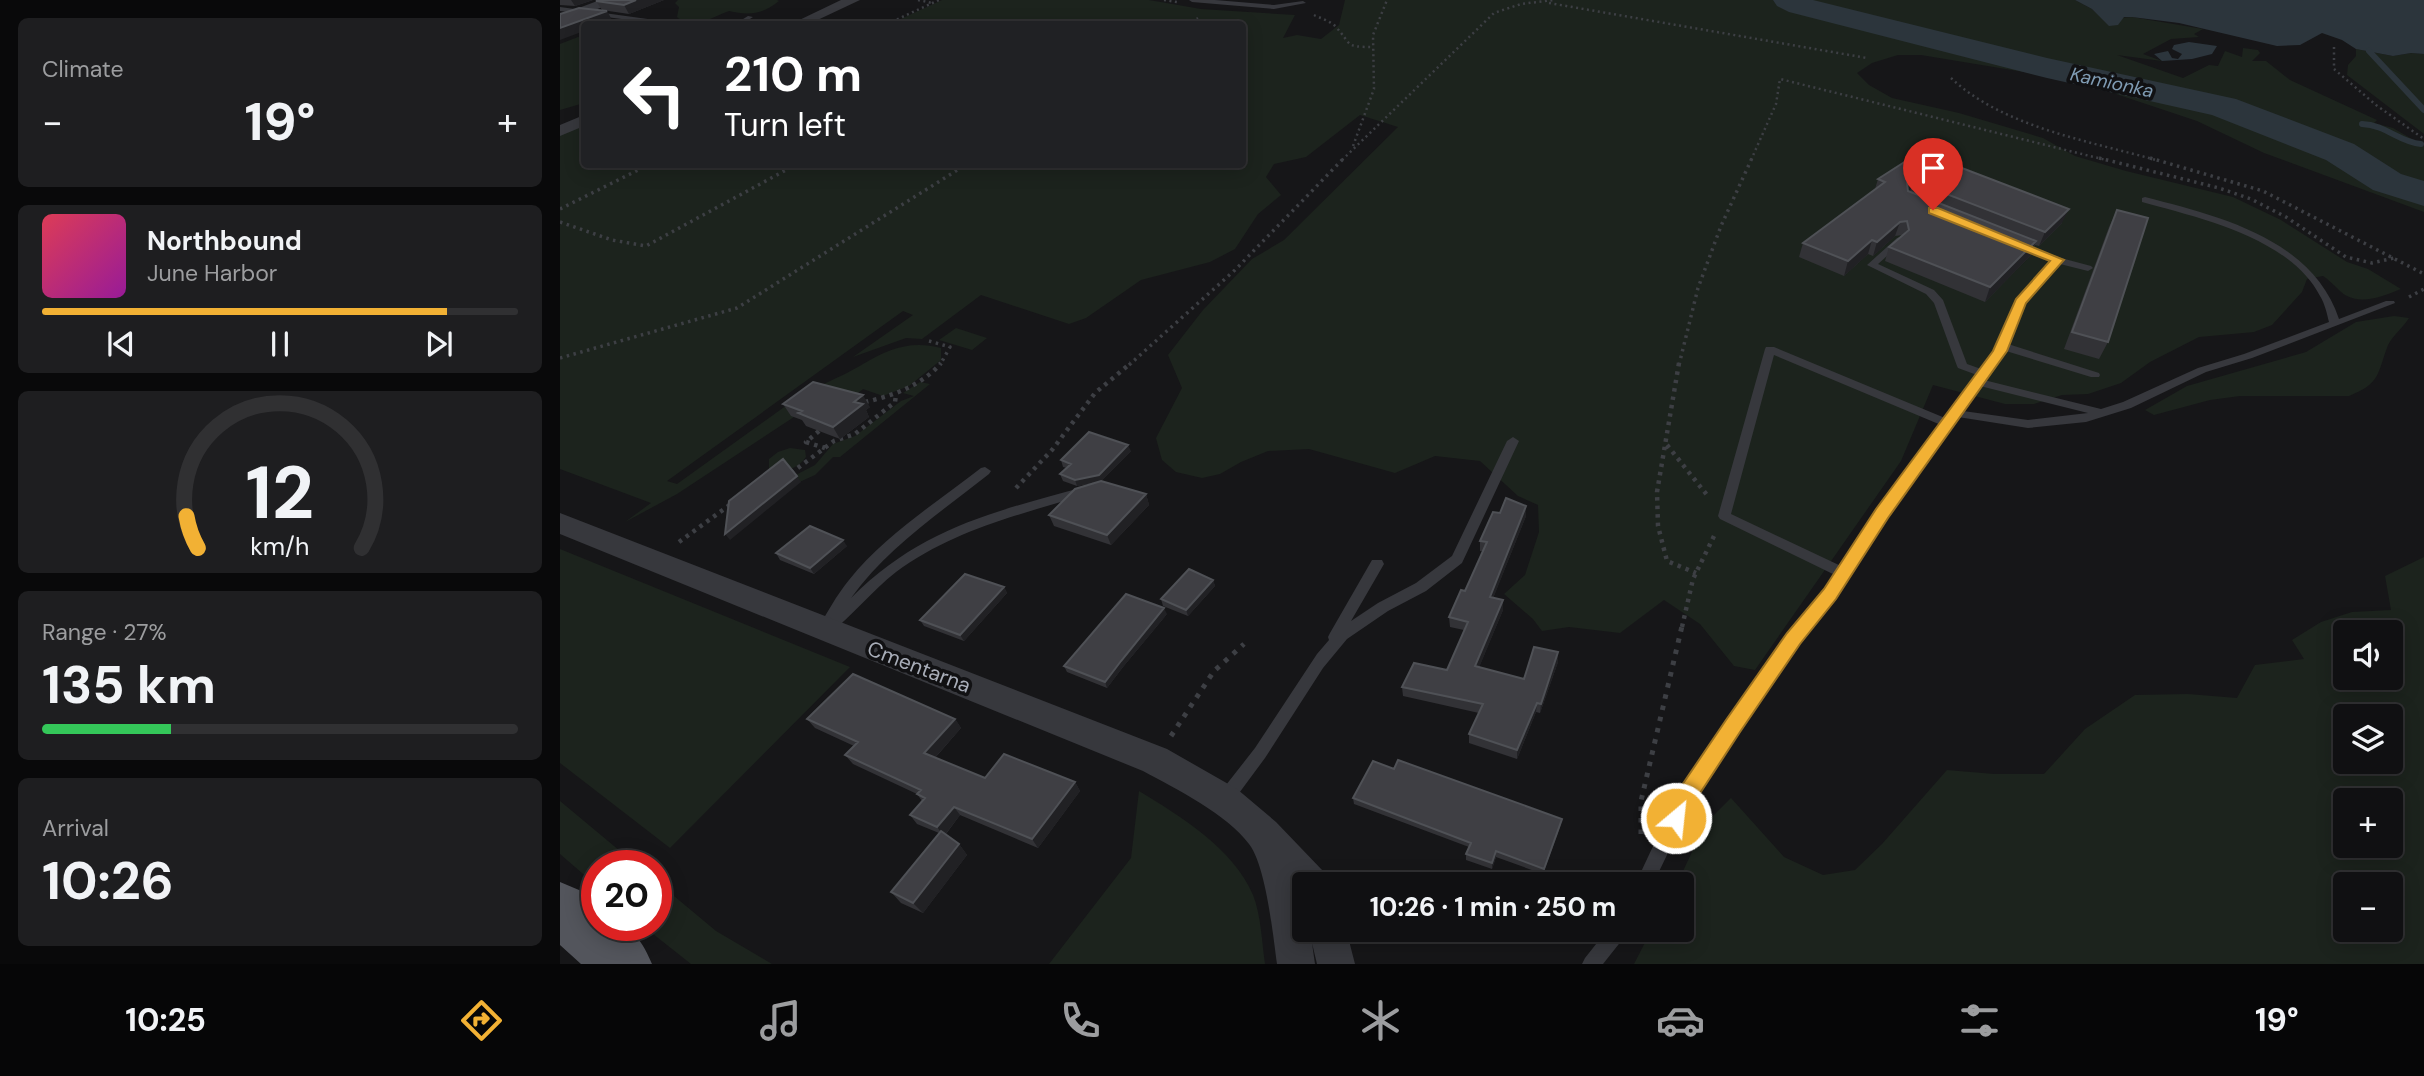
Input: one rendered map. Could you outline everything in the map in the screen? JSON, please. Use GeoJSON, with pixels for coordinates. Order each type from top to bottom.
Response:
{"type":"FeatureCollection","features":[{"type":"Feature","properties":{"kind":"main road"},"geometry":{"type":"LineString","coordinates":[[560,909],[624,964]]}},
{"type":"Feature","properties":{"kind":"street"},"geometry":{"type":"LineString","coordinates":[[560,20],[613,0]]}},
{"type":"Feature","properties":{"kind":"street"},"geometry":{"type":"LineString","coordinates":[[805,21],[853,0]]}},
{"type":"Feature","properties":{"kind":"street"},"geometry":{"type":"LineString","coordinates":[[560,131],[581,121]]}},
{"type":"Feature","properties":{"kind":"street","name":"Cmentarna"},"geometry":{"type":"LineString","coordinates":[[560,523],[1155,760],[1225,800],[1264,834],[1299,872]]}},
{"type":"Feature","properties":{"kind":"street","name":"Cmentarna"},"geometry":{"type":"LineString","coordinates":[[1264,834],[1285,893],[1296,964]]}},
{"type":"Feature","properties":{"kind":"street"},"geometry":{"type":"LineString","coordinates":[[1331,942],[1336,964]]}},
{"type":"Feature","properties":{"kind":"lane"},"geometry":{"type":"LineString","coordinates":[[1192,0],[1274,7],[1303,3]]}},
{"type":"Feature","properties":{"kind":"lane"},"geometry":{"type":"LineString","coordinates":[[560,9],[604,18],[622,17],[649,21]]}},
{"type":"Feature","properties":{"kind":"lane"},"geometry":{"type":"LineString","coordinates":[[743,21],[750,17]]}},
{"type":"Feature","properties":{"kind":"lane"},"geometry":{"type":"LineString","coordinates":[[604,18],[607,21]]}},
{"type":"Feature","properties":{"kind":"lane"},"geometry":{"type":"LineString","coordinates":[[2145,200],[2206,218],[2260,239],[2305,270],[2324,293],[2335,323]]}},
{"type":"Feature","properties":{"kind":"lane"},"geometry":{"type":"LineString","coordinates":[[1900,240],[1872,265],[1930,292],[1944,310],[1962,366],[1979,378],[2101,413]]}},
{"type":"Feature","properties":{"kind":"lane"},"geometry":{"type":"LineString","coordinates":[[2008,240],[2058,260],[2088,268]]}},
{"type":"Feature","properties":{"kind":"lane"},"geometry":{"type":"LineString","coordinates":[[1650,872],[1686,797],[1794,639],[1844,573],[1882,514],[2002,346],[2020,301],[2058,260]]}},
{"type":"Feature","properties":{"kind":"lane"},"geometry":{"type":"LineString","coordinates":[[1844,573],[1724,516],[1770,349],[1950,418],[2028,424],[2086,418],[2127,405],[2202,370],[2248,356],[2390,303]]}},
{"type":"Feature","properties":{"kind":"lane"},"geometry":{"type":"LineString","coordinates":[[2002,346],[2095,375]]}},
{"type":"Feature","properties":{"kind":"lane"},"geometry":{"type":"LineString","coordinates":[[1318,664],[1342,635],[1383,607],[1421,587],[1457,559],[1513,441]]}},
{"type":"Feature","properties":{"kind":"lane"},"geometry":{"type":"LineString","coordinates":[[824,630],[832,613],[861,575],[985,471]]}},
{"type":"Feature","properties":{"kind":"lane"},"geometry":{"type":"LineString","coordinates":[[824,630],[892,568],[944,537],[981,520],[1099,486]]}},
{"type":"Feature","properties":{"kind":"lane"},"geometry":{"type":"LineString","coordinates":[[1225,800],[1260,754],[1318,664],[1377,564]]}},
{"type":"Feature","properties":{"kind":"lane"},"geometry":{"type":"LineString","coordinates":[[1591,964],[1609,942]]}},
{"type":"Feature","properties":{"kind":"path"},"geometry":{"type":"LineString","coordinates":[[918,0],[933,3]]}},
{"type":"Feature","properties":{"kind":"path"},"geometry":{"type":"LineString","coordinates":[[894,21],[939,0]]}},
{"type":"Feature","properties":{"kind":"path"},"geometry":{"type":"LineString","coordinates":[[1350,152],[1358,139],[1374,89],[1373,35],[1387,0]]}},
{"type":"Feature","properties":{"kind":"path"},"geometry":{"type":"LineString","coordinates":[[1524,0],[1867,58]]}},
{"type":"Feature","properties":{"kind":"path"},"geometry":{"type":"LineString","coordinates":[[981,520],[1036,469],[1095,393],[1171,330],[1235,270],[1350,152],[1494,13],[1503,8],[1554,0]]}},
{"type":"Feature","properties":{"kind":"path"},"geometry":{"type":"LineString","coordinates":[[1313,15],[1334,25],[1345,42],[1354,47],[1373,47]]}},
{"type":"Feature","properties":{"kind":"path"},"geometry":{"type":"LineString","coordinates":[[2334,47],[2334,69],[2376,106],[2424,139]]}},
{"type":"Feature","properties":{"kind":"path"},"geometry":{"type":"LineString","coordinates":[[1951,78],[1961,89],[1982,102],[2025,122],[2263,191],[2424,274]]}},
{"type":"Feature","properties":{"kind":"path"},"geometry":{"type":"LineString","coordinates":[[1696,573],[1667,561],[1658,526],[1657,492],[1674,386],[1698,288],[1721,226],[1776,104],[1780,79],[2219,188],[2251,199],[2286,217],[2346,257],[2372,263],[2393,258]]}},
{"type":"Feature","properties":{"kind":"path"},"geometry":{"type":"LineString","coordinates":[[560,209],[642,168]]}},
{"type":"Feature","properties":{"kind":"path"},"geometry":{"type":"LineString","coordinates":[[560,222],[612,240],[646,246],[790,168]]}},
{"type":"Feature","properties":{"kind":"path"},"geometry":{"type":"LineString","coordinates":[[560,358],[737,307],[961,168]]}},
{"type":"Feature","properties":{"kind":"path"},"geometry":{"type":"LineString","coordinates":[[2405,299],[2424,289]]}},
{"type":"Feature","properties":{"kind":"path"},"geometry":{"type":"LineString","coordinates":[[865,402],[896,395],[932,371],[951,353],[950,347],[929,341]]}},
{"type":"Feature","properties":{"kind":"path"},"geometry":{"type":"LineString","coordinates":[[781,477],[790,474],[825,448],[863,428],[895,402],[896,395]]}},
{"type":"Feature","properties":{"kind":"path"},"geometry":{"type":"LineString","coordinates":[[819,431],[806,442],[825,448]]}},
{"type":"Feature","properties":{"kind":"path"},"geometry":{"type":"LineString","coordinates":[[1642,843],[1641,802],[1696,573],[1724,516],[1666,444]]}},
{"type":"Feature","properties":{"kind":"path"},"geometry":{"type":"LineString","coordinates":[[670,548],[738,500]]}},
{"type":"Feature","properties":{"kind":"path"},"geometry":{"type":"LineString","coordinates":[[1155,760],[1214,671],[1244,644]]}},
{"type":"Feature","properties":{"kind":"shaded area"},"geometry":{"type":"Polygon","coordinates":[[[678,0],[779,1],[756,13],[729,11],[705,21],[683,21],[677,17],[679,7],[675,3],[678,0]]]}},
{"type":"Feature","properties":{"kind":"shaded area"},"geometry":{"type":"Polygon","coordinates":[[[942,0],[1149,0],[1201,9],[1295,15],[1283,38],[1297,35],[1321,39],[1339,25],[1345,0],[2075,0],[2103,19],[2132,17],[2203,29],[2194,34],[2199,37],[2171,39],[2143,54],[2162,61],[2117,55],[2183,78],[2209,65],[2218,66],[2225,51],[2242,57],[2243,48],[2258,50],[2260,53],[2252,61],[2266,61],[2290,80],[2377,120],[2374,123],[2393,128],[2424,146],[2424,212],[2264,153],[2197,121],[2107,91],[2024,72],[1921,55],[1898,55],[1872,63],[1857,73],[1869,85],[1892,98],[1959,113],[2043,138],[2075,156],[2126,171],[2233,197],[2281,220],[2347,262],[2368,269],[2401,289],[2373,298],[2359,299],[2345,295],[2323,276],[2307,279],[2302,292],[2272,325],[2254,332],[2199,337],[2150,362],[2121,383],[2088,394],[2062,395],[2034,404],[2005,404],[1933,385],[1901,461],[1755,670],[1734,666],[1700,624],[1664,600],[1620,633],[1569,627],[1542,631],[1533,619],[1504,594],[1525,575],[1539,532],[1538,505],[1518,496],[1480,461],[1435,456],[1395,473],[1309,449],[1268,451],[1220,474],[1202,478],[1176,472],[1162,460],[1156,438],[1182,388],[1168,355],[1203,310],[1252,259],[1284,240],[1398,127],[1360,115],[1306,157],[1274,164],[1266,177],[1281,195],[1258,214],[1235,249],[1210,262],[1141,280],[1086,318],[1069,324],[981,295],[922,339],[906,338],[853,357],[913,315],[903,311],[667,481],[677,484],[812,387],[820,386],[900,347],[919,345],[941,348],[941,360],[909,386],[883,396],[863,389],[852,398],[794,417],[677,494],[625,522],[651,503],[560,469],[560,134],[581,124],[581,168],[1246,168],[1246,21],[896,21],[942,0]]]}},
{"type":"Feature","properties":{"kind":"shaded area"},"geometry":{"type":"Polygon","coordinates":[[[2075,0],[2424,0],[2424,54],[2393,56],[2356,49],[2342,40],[2322,33],[2300,45],[2277,46],[2179,23],[2132,17],[2124,17],[2118,25],[2109,26],[2092,9],[2075,0]]]}},
{"type":"Feature","properties":{"kind":"shaded area"},"geometry":{"type":"Polygon","coordinates":[[[581,38],[581,104],[560,110],[560,44],[581,38]]]}},
{"type":"Feature","properties":{"kind":"shaded area"},"geometry":{"type":"Polygon","coordinates":[[[2189,42],[2217,46],[2212,54],[2192,59],[2162,61],[2154,54],[2168,51],[2172,58],[2178,59],[2182,54],[2172,49],[2174,45],[2189,42]]]}},
{"type":"Feature","properties":{"kind":"shaded area"},"geometry":{"type":"Polygon","coordinates":[[[2356,49],[2393,56],[2424,54],[2424,134],[2347,75],[2348,65],[2356,56],[2356,49]]]}},
{"type":"Feature","properties":{"kind":"shaded area"},"geometry":{"type":"Polygon","coordinates":[[[2394,316],[2409,318],[2388,345],[2373,382],[2349,396],[2240,396],[2210,400],[2154,415],[2145,410],[2187,386],[2306,352],[2356,322],[2394,316]]]}},
{"type":"Feature","properties":{"kind":"shaded area"},"geometry":{"type":"Polygon","coordinates":[[[956,328],[987,338],[972,350],[939,340],[956,328]]]}},
{"type":"Feature","properties":{"kind":"shaded area"},"geometry":{"type":"Polygon","coordinates":[[[920,382],[930,384],[840,457],[833,457],[815,475],[795,484],[786,480],[815,465],[833,444],[855,436],[901,401],[914,396],[903,393],[920,382]]]}},
{"type":"Feature","properties":{"kind":"shaded area"},"geometry":{"type":"Polygon","coordinates":[[[790,448],[805,450],[806,457],[790,469],[769,470],[769,459],[790,448]]]}},
{"type":"Feature","properties":{"kind":"shaded area"},"geometry":{"type":"Polygon","coordinates":[[[560,549],[850,667],[670,848],[560,763],[560,549]]]}},
{"type":"Feature","properties":{"kind":"shaded area"},"geometry":{"type":"Polygon","coordinates":[[[2424,557],[2424,964],[1634,964],[1645,942],[1694,942],[1694,872],[1683,872],[1705,824],[1731,798],[1784,857],[1823,875],[1855,870],[1882,844],[1947,770],[2044,774],[2085,729],[2135,695],[2188,694],[2237,698],[2255,665],[2304,659],[2292,640],[2321,622],[2352,612],[2391,610],[2385,576],[2424,557]]]}},
{"type":"Feature","properties":{"kind":"shaded area"},"geometry":{"type":"Polygon","coordinates":[[[1139,791],[1204,835],[1233,862],[1253,895],[1258,911],[1265,964],[1049,964],[1131,858],[1139,791]]]}},
{"type":"Feature","properties":{"kind":"shaded area"},"geometry":{"type":"Polygon","coordinates":[[[560,801],[619,850],[581,850],[581,872],[560,854],[560,801]]]}},
{"type":"Feature","properties":{"kind":"shaded area"},"geometry":{"type":"Polygon","coordinates":[[[672,894],[716,931],[772,964],[691,964],[662,941],[672,941],[672,894]]]}},
{"type":"Feature","properties":{"kind":"building"},"geometry":{"type":"Polygon","coordinates":[[[636,0],[624,5],[596,1],[636,0]]]}},
{"type":"Feature","properties":{"kind":"building"},"geometry":{"type":"Polygon","coordinates":[[[579,8],[607,11],[560,28],[560,14],[579,8]]]}},
{"type":"Feature","properties":{"kind":"building"},"geometry":{"type":"Polygon","coordinates":[[[1920,152],[2069,209],[2045,232],[1913,181],[1907,183],[1908,191],[2036,241],[1990,287],[1889,247],[1909,230],[1907,221],[1900,222],[1877,242],[1872,240],[1848,261],[1803,243],[1885,182],[1878,179],[1920,152]]]}},
{"type":"Feature","properties":{"kind":"building"},"geometry":{"type":"Polygon","coordinates":[[[2117,210],[2148,218],[2108,342],[2072,332],[2117,210]]]}},
{"type":"Feature","properties":{"kind":"building"},"geometry":{"type":"Polygon","coordinates":[[[813,382],[863,395],[854,402],[863,404],[833,427],[783,404],[813,382]]]}},
{"type":"Feature","properties":{"kind":"building"},"geometry":{"type":"Polygon","coordinates":[[[1089,432],[1128,445],[1099,475],[1075,480],[1060,474],[1071,464],[1061,460],[1089,432]]]}},
{"type":"Feature","properties":{"kind":"building"},"geometry":{"type":"Polygon","coordinates":[[[783,459],[797,476],[725,534],[729,501],[783,459]]]}},
{"type":"Feature","properties":{"kind":"building"},"geometry":{"type":"Polygon","coordinates":[[[1101,481],[1146,494],[1107,535],[1049,515],[1075,489],[1101,481]]]}},
{"type":"Feature","properties":{"kind":"building"},"geometry":{"type":"Polygon","coordinates":[[[1506,498],[1526,506],[1490,597],[1503,600],[1475,666],[1524,679],[1534,647],[1558,652],[1541,704],[1537,703],[1517,750],[1469,734],[1483,704],[1402,687],[1414,663],[1447,670],[1468,622],[1449,617],[1461,590],[1465,591],[1487,542],[1480,541],[1493,512],[1500,513],[1506,498]]]}},
{"type":"Feature","properties":{"kind":"building"},"geometry":{"type":"Polygon","coordinates":[[[810,526],[843,540],[810,568],[776,553],[810,526]]]}},
{"type":"Feature","properties":{"kind":"building"},"geometry":{"type":"Polygon","coordinates":[[[1189,569],[1213,580],[1186,610],[1161,599],[1189,569]]]}},
{"type":"Feature","properties":{"kind":"building"},"geometry":{"type":"Polygon","coordinates":[[[965,574],[1004,587],[960,635],[920,620],[965,574]]]}},
{"type":"Feature","properties":{"kind":"building"},"geometry":{"type":"Polygon","coordinates":[[[1126,594],[1164,608],[1105,682],[1064,666],[1126,594]]]}},
{"type":"Feature","properties":{"kind":"building"},"geometry":{"type":"Polygon","coordinates":[[[853,674],[955,719],[924,753],[985,778],[1004,754],[1075,782],[1032,839],[954,807],[937,827],[910,815],[925,798],[917,794],[921,790],[845,755],[858,742],[807,719],[853,674]]]}},
{"type":"Feature","properties":{"kind":"building"},"geometry":{"type":"Polygon","coordinates":[[[1398,760],[1562,819],[1544,869],[1496,851],[1492,863],[1466,854],[1471,843],[1353,798],[1373,761],[1394,769],[1398,760]]]}},
{"type":"Feature","properties":{"kind":"building"},"geometry":{"type":"Polygon","coordinates":[[[941,831],[959,844],[913,903],[891,892],[941,831]]]}},
{"type":"Feature","properties":{"kind":"waterway","name":"Kamionka"},"geometry":{"type":"LineString","coordinates":[[1788,0],[1800,6],[2047,68],[2223,107],[2340,152],[2387,182],[2424,194]]}},
{"type":"Feature","properties":{"kind":"waterway"},"geometry":{"type":"LineString","coordinates":[[2369,51],[2424,110]]}},
{"type":"Feature","properties":{"kind":"waterway"},"geometry":{"type":"LineString","coordinates":[[2362,124],[2378,127],[2421,144]]}},
{"type":"Feature","properties":{"kind":"route"},"geometry":{"type":"LineString","coordinates":[[1676,818],[1686,797],[1733,726],[1794,639],[1830,594],[1882,514],[2000,351],[2020,301],[2058,260],[1933,210]]}}]}
